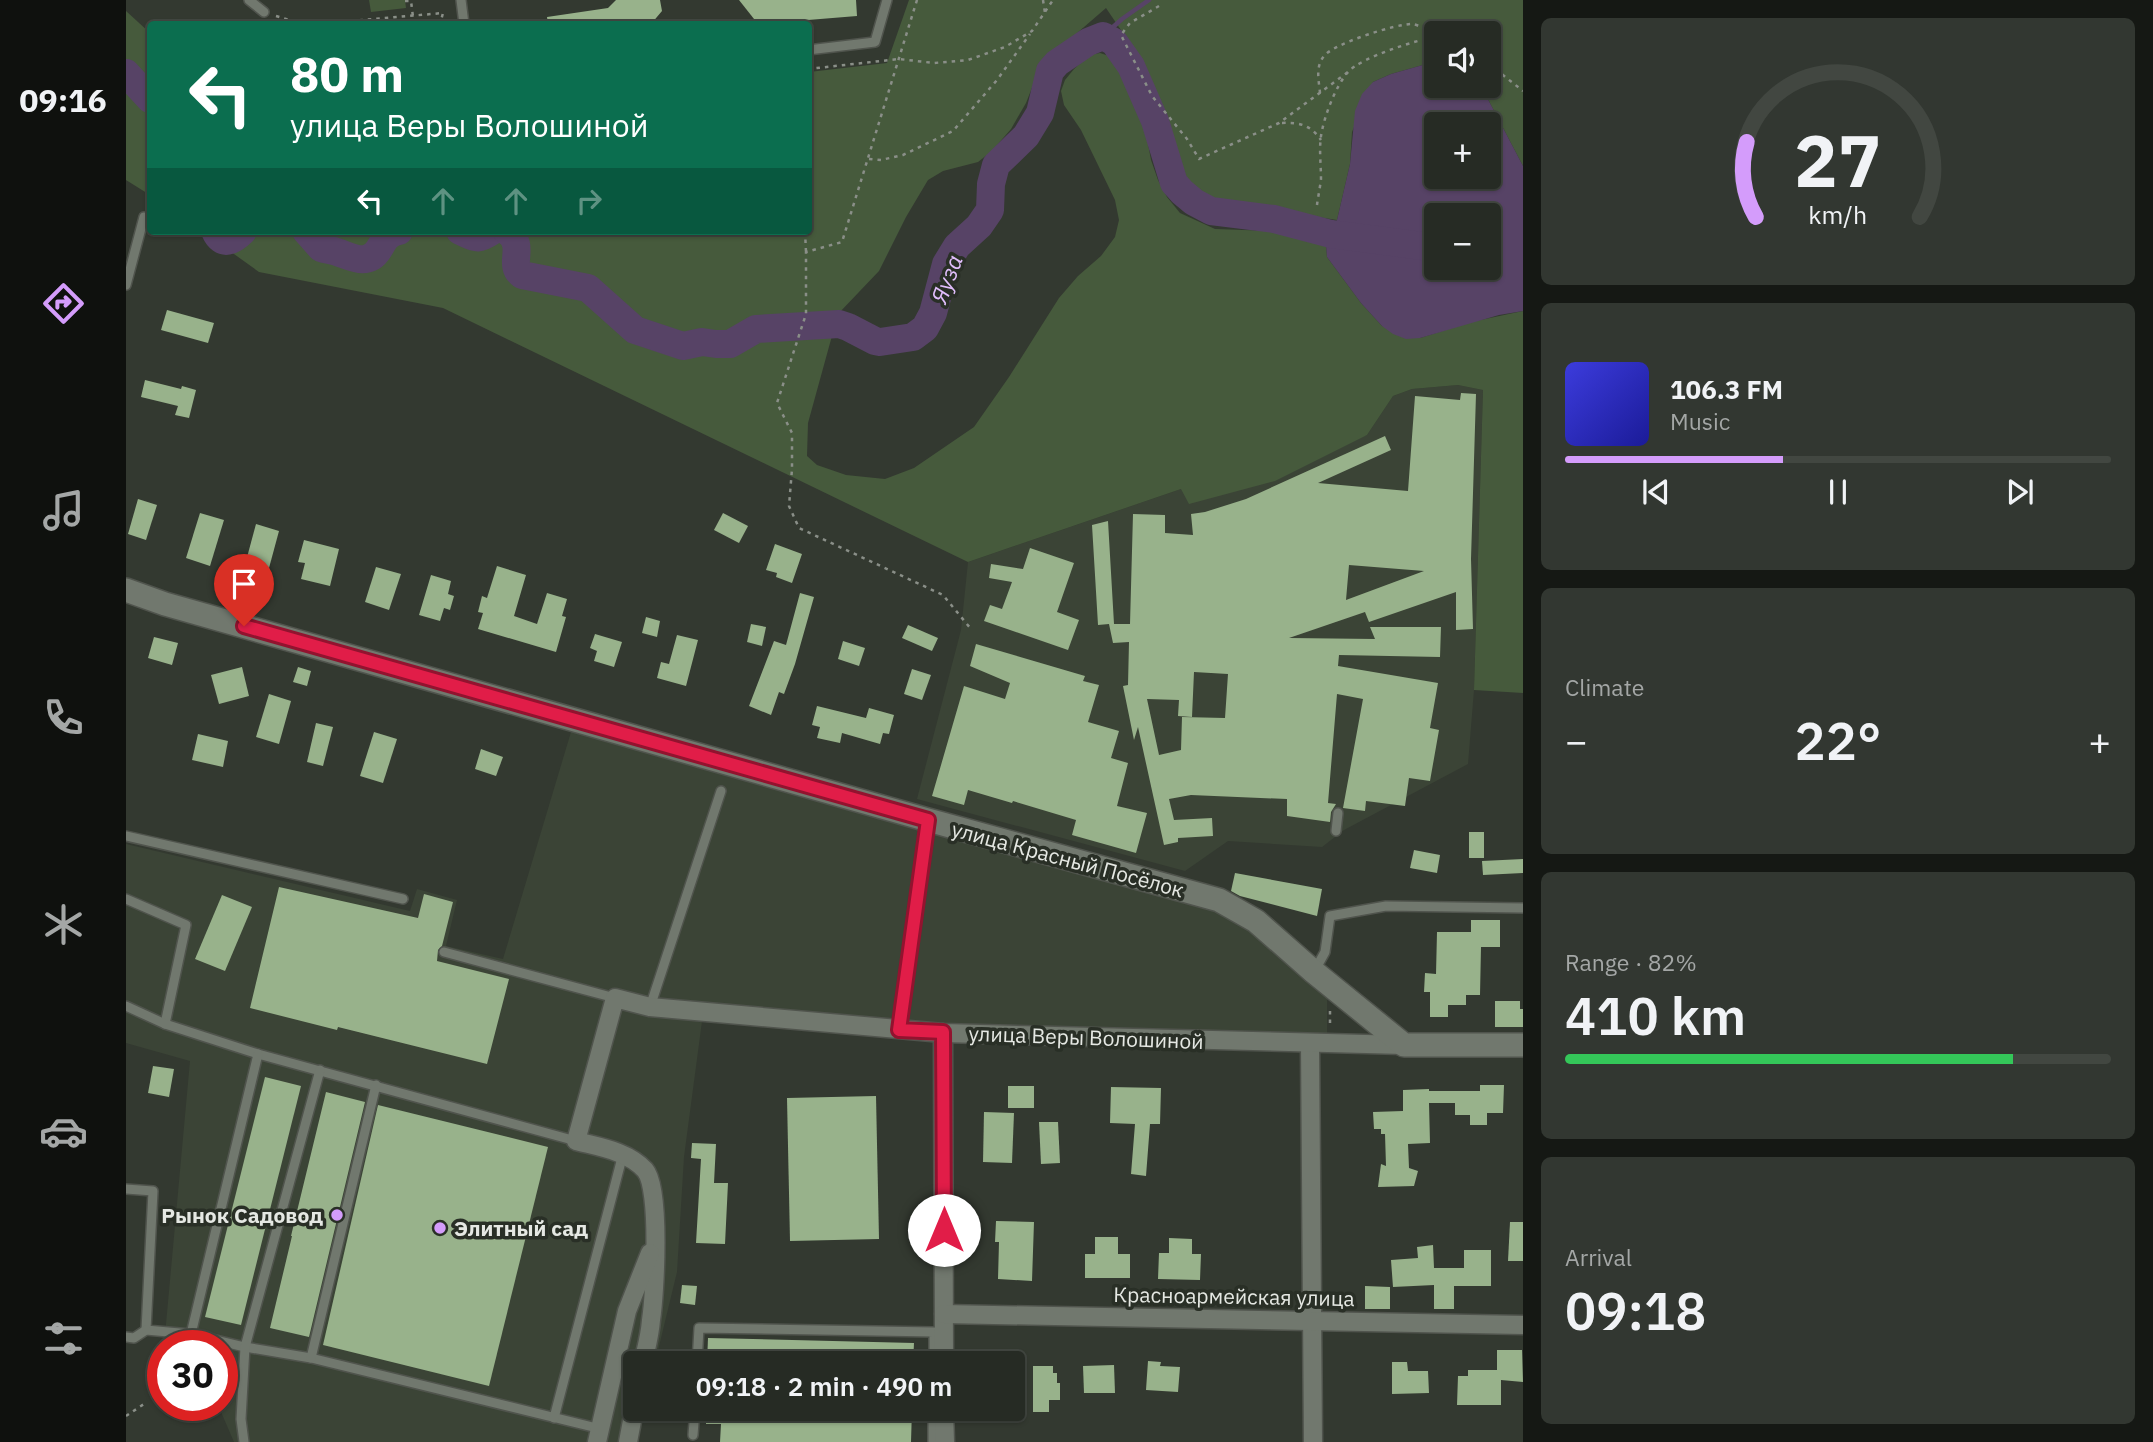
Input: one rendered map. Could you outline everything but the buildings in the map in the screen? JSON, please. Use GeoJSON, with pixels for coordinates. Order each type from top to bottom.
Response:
{"type":"FeatureCollection","features":[{"type":"Feature","properties":{"kind":"street","name":"улица Красный Посёлок"},"geometry":{"type":"LineString","coordinates":[[126,590],[178,608],[1219,900],[1256,920],[1314,972],[1404,1045]]}},
{"type":"Feature","properties":{"kind":"street","name":"улица Веры Волошиной"},"geometry":{"type":"LineString","coordinates":[[615,998],[650,1007],[899,1030],[1310,1043],[1523,1045]]}},
{"type":"Feature","properties":{"kind":"street"},"geometry":{"type":"LineString","coordinates":[[615,998],[576,1141],[623,1154],[647,1171],[655,1204],[655,1240],[652,1320],[646,1351]]}},
{"type":"Feature","properties":{"kind":"street"},"geometry":{"type":"LineString","coordinates":[[943,1032],[944,1351]]}},
{"type":"Feature","properties":{"kind":"street"},"geometry":{"type":"LineString","coordinates":[[1310,1043],[1313,1442]]}},
{"type":"Feature","properties":{"kind":"street"},"geometry":{"type":"LineString","coordinates":[[599,1436],[627,1311],[655,1240]]}},
{"type":"Feature","properties":{"kind":"street","name":"Красноармейская улица"},"geometry":{"type":"LineString","coordinates":[[944,1314],[1523,1325]]}},
{"type":"Feature","properties":{"kind":"street"},"geometry":{"type":"LineString","coordinates":[[628,1442],[632,1421]]}},
{"type":"Feature","properties":{"kind":"street"},"geometry":{"type":"LineString","coordinates":[[944,1421],[945,1442]]}},
{"type":"Feature","properties":{"kind":"lane"},"geometry":{"type":"LineString","coordinates":[[249,0],[264,12]]}},
{"type":"Feature","properties":{"kind":"lane"},"geometry":{"type":"LineString","coordinates":[[461,0],[464,21]]}},
{"type":"Feature","properties":{"kind":"lane"},"geometry":{"type":"LineString","coordinates":[[812,50],[875,42],[887,0]]}},
{"type":"Feature","properties":{"kind":"lane"},"geometry":{"type":"LineString","coordinates":[[126,285],[144,217]]}},
{"type":"Feature","properties":{"kind":"lane"},"geometry":{"type":"LineString","coordinates":[[650,1007],[721,791]]}},
{"type":"Feature","properties":{"kind":"lane"},"geometry":{"type":"LineString","coordinates":[[1336,831],[1338,813]]}},
{"type":"Feature","properties":{"kind":"lane"},"geometry":{"type":"LineString","coordinates":[[899,1030],[928,820]]}},
{"type":"Feature","properties":{"kind":"lane"},"geometry":{"type":"LineString","coordinates":[[126,836],[402,899]]}},
{"type":"Feature","properties":{"kind":"lane"},"geometry":{"type":"LineString","coordinates":[[126,899],[186,925],[165,1024]]}},
{"type":"Feature","properties":{"kind":"lane"},"geometry":{"type":"LineString","coordinates":[[1314,972],[1325,952],[1330,916],[1386,906],[1523,908]]}},
{"type":"Feature","properties":{"kind":"lane"},"geometry":{"type":"LineString","coordinates":[[444,952],[615,998]]}},
{"type":"Feature","properties":{"kind":"lane"},"geometry":{"type":"LineString","coordinates":[[126,1006],[165,1024],[258,1054],[576,1141]]}},
{"type":"Feature","properties":{"kind":"lane"},"geometry":{"type":"LineString","coordinates":[[192,1330],[258,1054]]}},
{"type":"Feature","properties":{"kind":"lane"},"geometry":{"type":"LineString","coordinates":[[244,1442],[241,1419],[245,1347],[320,1070]]}},
{"type":"Feature","properties":{"kind":"lane"},"geometry":{"type":"LineString","coordinates":[[311,1358],[376,1085]]}},
{"type":"Feature","properties":{"kind":"lane"},"geometry":{"type":"LineString","coordinates":[[554,1418],[623,1154]]}},
{"type":"Feature","properties":{"kind":"lane"},"geometry":{"type":"LineString","coordinates":[[126,1189],[153,1191],[146,1330],[135,1338],[126,1337]]}},
{"type":"Feature","properties":{"kind":"lane"},"geometry":{"type":"LineString","coordinates":[[698,1351],[699,1328],[934,1332],[934,1351]]}},
{"type":"Feature","properties":{"kind":"lane"},"geometry":{"type":"LineString","coordinates":[[238,1345],[311,1358],[554,1418],[599,1436]]}},
{"type":"Feature","properties":{"kind":"lane"},"geometry":{"type":"LineString","coordinates":[[693,1435],[694,1421]]}},
{"type":"Feature","properties":{"kind":"lane"},"geometry":{"type":"LineString","coordinates":[[933,1421],[933,1442]]}},
{"type":"Feature","properties":{"kind":"path"},"geometry":{"type":"LineString","coordinates":[[806,252],[842,242],[917,0]]}},
{"type":"Feature","properties":{"kind":"path"},"geometry":{"type":"LineString","coordinates":[[1043,0],[1045,13]]}},
{"type":"Feature","properties":{"kind":"path"},"geometry":{"type":"LineString","coordinates":[[868,159],[881,160],[902,155],[953,131],[997,79],[1053,0]]}},
{"type":"Feature","properties":{"kind":"path"},"geometry":{"type":"LineString","coordinates":[[405,1],[411,1],[413,17]]}},
{"type":"Feature","properties":{"kind":"path"},"geometry":{"type":"LineString","coordinates":[[1159,6],[1130,23],[1121,35],[1152,96],[1187,139],[1199,159],[1279,123],[1363,62],[1424,38]]}},
{"type":"Feature","properties":{"kind":"path"},"geometry":{"type":"LineString","coordinates":[[264,12],[293,21]]}},
{"type":"Feature","properties":{"kind":"path"},"geometry":{"type":"LineString","coordinates":[[358,21],[443,13],[441,21]]}},
{"type":"Feature","properties":{"kind":"path"},"geometry":{"type":"LineString","coordinates":[[1320,93],[1318,69],[1324,54],[1392,27],[1414,24],[1424,29]]}},
{"type":"Feature","properties":{"kind":"path"},"geometry":{"type":"LineString","coordinates":[[812,69],[899,60],[934,63],[968,60],[1005,47],[1032,31]]}},
{"type":"Feature","properties":{"kind":"path"},"geometry":{"type":"LineString","coordinates":[[1317,205],[1324,121],[1333,97],[1348,72]]}},
{"type":"Feature","properties":{"kind":"path"},"geometry":{"type":"LineString","coordinates":[[1501,73],[1523,90]]}},
{"type":"Feature","properties":{"kind":"path"},"geometry":{"type":"LineString","coordinates":[[1279,123],[1299,122],[1316,132],[1321,139]]}},
{"type":"Feature","properties":{"kind":"path"},"geometry":{"type":"LineString","coordinates":[[805,235],[806,314],[777,402],[792,433],[789,506],[799,528],[943,595],[971,629]]}},
{"type":"Feature","properties":{"kind":"path"},"geometry":{"type":"LineString","coordinates":[[1330,1007],[1330,1043]]}},
{"type":"Feature","properties":{"kind":"path"},"geometry":{"type":"LineString","coordinates":[[126,1416],[147,1402]]}},
{"type":"Feature","properties":{"kind":"shaded area"},"geometry":{"type":"Polygon","coordinates":[[[1424,65],[1424,98],[1487,98],[1495,112],[1424,112],[1424,189],[1501,189],[1501,124],[1523,166],[1523,311],[1499,315],[1420,338],[1406,339],[1382,326],[1327,257],[1326,245],[1337,220],[1350,164],[1355,111],[1362,94],[1373,82],[1424,65]]]}},
{"type":"Feature","properties":{"kind":"shaded area"},"geometry":{"type":"Polygon","coordinates":[[[1458,385],[1483,390],[1474,690],[1468,764],[1344,830],[1322,847],[1228,841],[1185,871],[917,799],[961,630],[968,562],[1181,489],[1367,435],[1393,396],[1412,389],[1458,385]]]}},
{"type":"Feature","properties":{"kind":"shaded area"},"geometry":{"type":"Polygon","coordinates":[[[574,722],[1219,911],[1244,924],[1327,997],[1327,1037],[999,1027],[704,1006],[684,1157],[677,1272],[658,1351],[623,1351],[623,1421],[634,1421],[634,1442],[234,1442],[225,1421],[238,1421],[238,1330],[165,1330],[190,1061],[126,1043],[126,844],[410,911],[417,889],[457,900],[446,946],[503,959],[574,722]]]}},
{"type":"Feature","properties":{"kind":"green space"},"geometry":{"type":"Polygon","coordinates":[[[369,0],[405,0],[406,8],[371,12],[369,0]]]}},
{"type":"Feature","properties":{"kind":"green space"},"geometry":{"type":"Polygon","coordinates":[[[909,0],[1523,0],[1523,166],[1501,124],[1501,112],[1495,112],[1487,98],[1501,98],[1501,21],[1424,21],[1424,65],[1373,82],[1352,132],[1350,164],[1337,220],[1223,202],[1199,194],[1188,182],[1158,99],[1125,36],[1106,8],[1054,53],[1037,75],[1026,103],[1011,129],[992,151],[978,162],[943,171],[928,180],[879,271],[838,314],[808,423],[807,456],[817,465],[846,475],[885,479],[914,468],[974,427],[1059,298],[1078,276],[1101,256],[1115,237],[1119,220],[1115,200],[1081,130],[1064,105],[1061,91],[1065,80],[1074,69],[1089,55],[1100,53],[1109,56],[1142,111],[1151,160],[1158,180],[1180,213],[1215,229],[1274,231],[1326,245],[1327,257],[1382,326],[1420,338],[1471,322],[1523,311],[1523,693],[1474,690],[1483,390],[1458,385],[1412,389],[1393,396],[1367,435],[1275,481],[1189,504],[1181,489],[968,562],[443,308],[259,272],[208,235],[812,235],[812,72],[887,63],[909,0]]]}},
{"type":"Feature","properties":{"kind":"green space"},"geometry":{"type":"Polygon","coordinates":[[[126,11],[147,30],[147,193],[126,180],[126,11]]]}},
{"type":"Feature","properties":{"kind":"waterway"},"geometry":{"type":"LineString","coordinates":[[1103,36],[1149,0]]}},
{"type":"Feature","properties":{"kind":"waterway","name":"Яуза"},"geometry":{"type":"LineString","coordinates":[[511,235],[517,249],[516,266],[522,275],[588,288],[635,330],[683,346],[702,342],[730,344],[756,329],[839,324],[880,342],[913,337],[925,328],[933,313],[946,264],[957,246],[979,226],[990,210],[991,184],[996,165],[1026,136],[1040,113],[1050,71],[1057,63],[1088,42],[1103,36],[1114,42],[1131,66],[1155,121],[1174,183],[1194,202],[1211,211],[1274,219],[1331,234],[1424,246]]}},
{"type":"Feature","properties":{"kind":"waterway","name":"Яуза"},"geometry":{"type":"LineString","coordinates":[[126,73],[147,96]]}},
{"type":"Feature","properties":{"kind":"waterway","name":"Яуза"},"geometry":{"type":"LineString","coordinates":[[217,235],[224,241],[238,235]]}},
{"type":"Feature","properties":{"kind":"waterway","name":"Яуза"},"geometry":{"type":"LineString","coordinates":[[310,235],[321,248],[360,259],[375,255],[389,235]]}},
{"type":"Feature","properties":{"kind":"waterway","name":"Яуза"},"geometry":{"type":"LineString","coordinates":[[470,235],[485,235]]}},
{"type":"Feature","properties":{"kind":"place","name":"Рынок Садовод"},"geometry":{"type":"Point","coordinates":[337,1215]}},
{"type":"Feature","properties":{"kind":"place","name":"Элитный сад"},"geometry":{"type":"Point","coordinates":[440,1228]}},
{"type":"Feature","properties":{"kind":"route"},"geometry":{"type":"LineString","coordinates":[[244,626],[928,820],[899,1030],[943,1032],[944,1230]]}}]}
